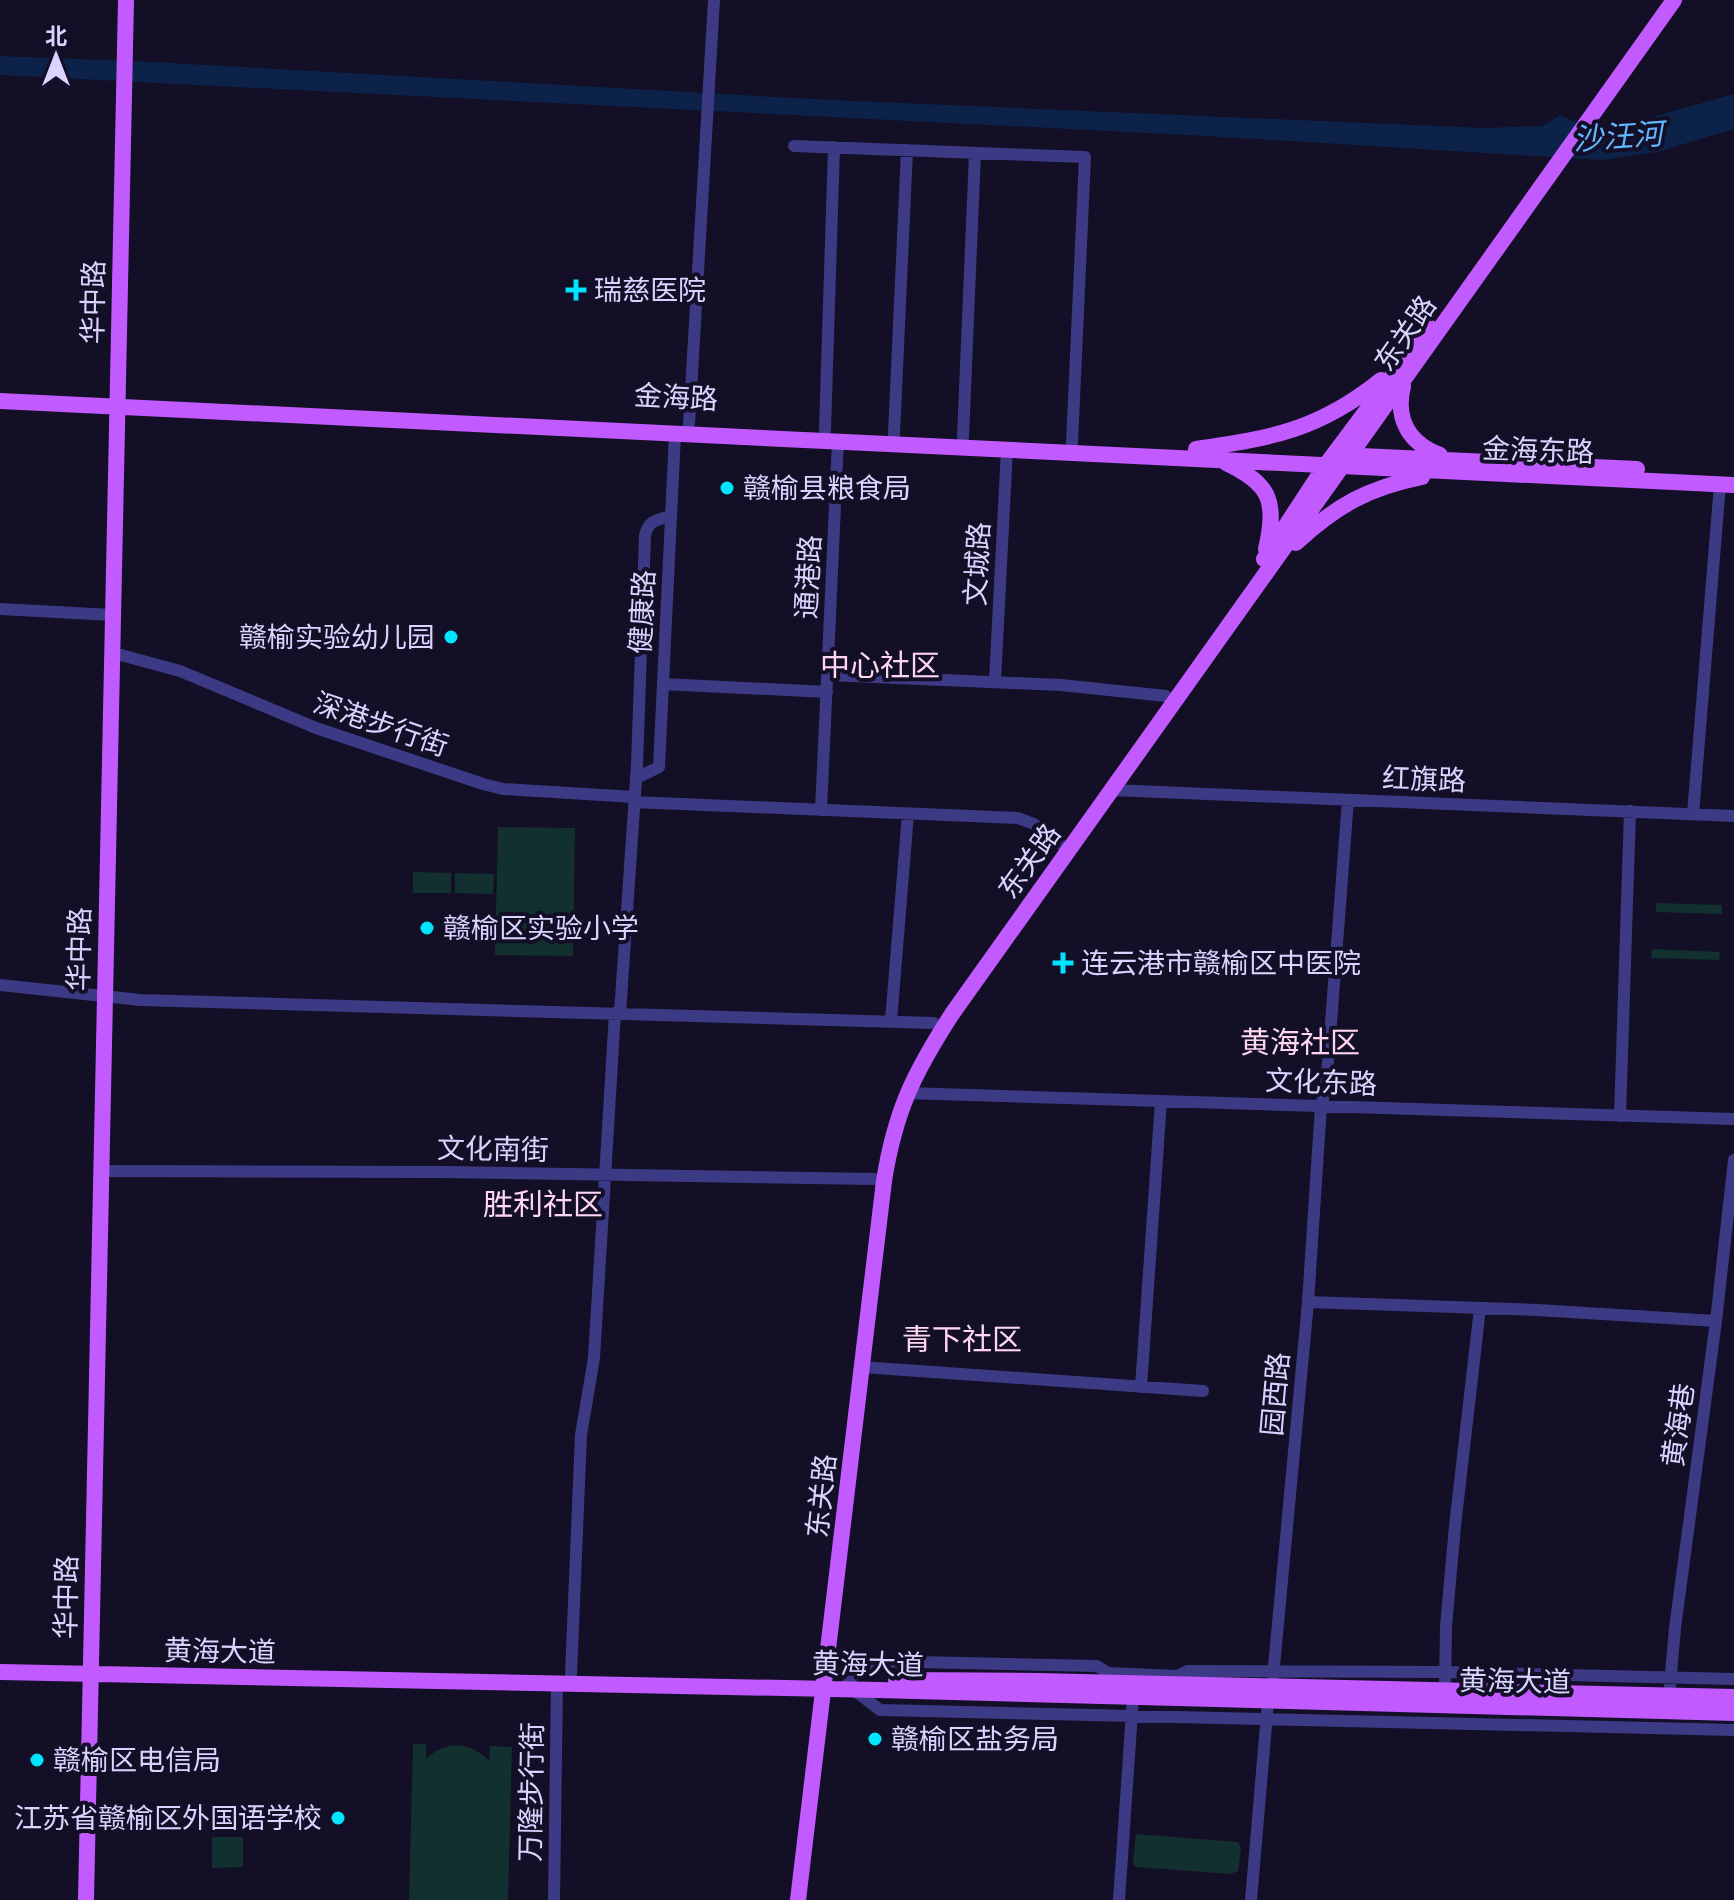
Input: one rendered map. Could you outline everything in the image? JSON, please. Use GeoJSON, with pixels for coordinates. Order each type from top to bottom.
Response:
{"type":"FeatureCollection","features":[{"type":"Feature","properties":{"kind":"main road","name":"华中路"},"geometry":{"type":"LineString","coordinates":[[86,1900],[110,1171],[109,996],[121,655],[126,0]]}},
{"type":"Feature","properties":{"kind":"main road","name":"华中路"},"geometry":{"type":"LineString","coordinates":[[96,1900],[96,1669],[109,996],[112,615],[136,0]]}},
{"type":"Feature","properties":{"kind":"main road","name":"东关路"},"geometry":{"type":"LineString","coordinates":[[1403,371],[1662,0]]}},
{"type":"Feature","properties":{"kind":"main road","name":"东关路"},"geometry":{"type":"LineString","coordinates":[[787,1900],[862,1367],[889,1147],[906,1093],[952,1014],[1112,790],[1337,461],[1674,0]]}},
{"type":"Feature","properties":{"kind":"main road"},"geometry":{"type":"LineString","coordinates":[[1196,449],[1259,440],[1297,430],[1332,415],[1403,371]]}},
{"type":"Feature","properties":{"kind":"main road"},"geometry":{"type":"LineString","coordinates":[[1403,371],[1400,415],[1410,437],[1450,466]]}},
{"type":"Feature","properties":{"kind":"main road","name":"金海路"},"geometry":{"type":"LineString","coordinates":[[0,390],[122,402],[675,434],[1217,459],[1337,461]]}},
{"type":"Feature","properties":{"kind":"main road","name":"金海路"},"geometry":{"type":"LineString","coordinates":[[0,401],[122,402],[825,430],[1196,449],[1337,461]]}},
{"type":"Feature","properties":{"kind":"main road"},"geometry":{"type":"LineString","coordinates":[[1217,459],[1253,476],[1266,493],[1271,512],[1268,562]]}},
{"type":"Feature","properties":{"kind":"main road","name":"金海东路"},"geometry":{"type":"LineString","coordinates":[[1337,461],[1729,481]]}},
{"type":"Feature","properties":{"kind":"main road"},"geometry":{"type":"LineString","coordinates":[[1268,562],[1326,515],[1360,495],[1450,466]]}},
{"type":"Feature","properties":{"kind":"main road","name":"东关路"},"geometry":{"type":"LineString","coordinates":[[798,1900],[874,1179],[883,1127],[897,1089],[934,1023],[1166,696],[1268,562]]}},
{"type":"Feature","properties":{"kind":"main road","name":"黄海大道"},"geometry":{"type":"LineString","coordinates":[[0,1662],[96,1669],[564,1679],[819,1684],[1272,1686],[1734,1697]]}},
{"type":"Feature","properties":{"kind":"main road","name":"黄海大道"},"geometry":{"type":"LineString","coordinates":[[0,1672],[96,1669]]}},
{"type":"Feature","properties":{"kind":"main road","name":"黄海大道"},"geometry":{"type":"LineString","coordinates":[[852,1684],[1133,1698],[1272,1686],[1734,1713]]}},
{"type":"Feature","properties":{"kind":"street"},"geometry":{"type":"LineString","coordinates":[[689,424],[714,0]]}},
{"type":"Feature","properties":{"kind":"street"},"geometry":{"type":"LineString","coordinates":[[794,146],[1085,157],[1072,443]]}},
{"type":"Feature","properties":{"kind":"street"},"geometry":{"type":"LineString","coordinates":[[825,430],[834,147]]}},
{"type":"Feature","properties":{"kind":"street"},"geometry":{"type":"LineString","coordinates":[[894,434],[907,150]]}},
{"type":"Feature","properties":{"kind":"street"},"geometry":{"type":"LineString","coordinates":[[963,437],[975,153]]}},
{"type":"Feature","properties":{"kind":"street","name":"健康路"},"geometry":{"type":"LineString","coordinates":[[636,778],[659,767],[675,434]]}},
{"type":"Feature","properties":{"kind":"street","name":"通港路"},"geometry":{"type":"LineString","coordinates":[[821,810],[838,441]]}},
{"type":"Feature","properties":{"kind":"street","name":"文城路"},"geometry":{"type":"LineString","coordinates":[[995,681],[1007,449]]}},
{"type":"Feature","properties":{"kind":"street"},"geometry":{"type":"LineString","coordinates":[[1693,814],[1729,481]]}},
{"type":"Feature","properties":{"kind":"street"},"geometry":{"type":"LineString","coordinates":[[618,1013],[636,778],[645,536],[647,525],[653,520],[671,516]]}},
{"type":"Feature","properties":{"kind":"street"},"geometry":{"type":"LineString","coordinates":[[0,609],[112,615]]}},
{"type":"Feature","properties":{"kind":"street","name":"深港步行街"},"geometry":{"type":"LineString","coordinates":[[121,655],[180,671],[316,728],[503,789],[1026,820],[1060,844]]}},
{"type":"Feature","properties":{"kind":"street"},"geometry":{"type":"LineString","coordinates":[[828,675],[995,681],[1166,696]]}},
{"type":"Feature","properties":{"kind":"street"},"geometry":{"type":"LineString","coordinates":[[663,684],[827,692]]}},
{"type":"Feature","properties":{"kind":"street","name":"红旗路"},"geometry":{"type":"LineString","coordinates":[[1112,790],[1734,816]]}},
{"type":"Feature","properties":{"kind":"street","name":"园西路"},"geometry":{"type":"LineString","coordinates":[[1251,1900],[1308,1302],[1321,1106],[1326,1088],[1348,800]]}},
{"type":"Feature","properties":{"kind":"street"},"geometry":{"type":"LineString","coordinates":[[1620,1116],[1630,811]]}},
{"type":"Feature","properties":{"kind":"street"},"geometry":{"type":"LineString","coordinates":[[891,1021],[908,814]]}},
{"type":"Feature","properties":{"kind":"street"},"geometry":{"type":"LineString","coordinates":[[0,985],[109,996],[934,1023]]}},
{"type":"Feature","properties":{"kind":"street","name":"万隆步行街"},"geometry":{"type":"LineString","coordinates":[[554,1900],[564,1679],[581,1435],[594,1358],[618,1013]]}},
{"type":"Feature","properties":{"kind":"street","name":"文化东路"},"geometry":{"type":"LineString","coordinates":[[906,1093],[1734,1119]]}},
{"type":"Feature","properties":{"kind":"street"},"geometry":{"type":"LineString","coordinates":[[1141,1387],[1161,1101]]}},
{"type":"Feature","properties":{"kind":"street","name":"黄海巷"},"geometry":{"type":"LineString","coordinates":[[1669,1696],[1734,1160]]}},
{"type":"Feature","properties":{"kind":"street","name":"文化南街"},"geometry":{"type":"LineString","coordinates":[[110,1171],[874,1179]]}},
{"type":"Feature","properties":{"kind":"street"},"geometry":{"type":"LineString","coordinates":[[1308,1302],[1716,1321]]}},
{"type":"Feature","properties":{"kind":"street"},"geometry":{"type":"LineString","coordinates":[[1445,1691],[1446,1626],[1455,1526],[1480,1308]]}},
{"type":"Feature","properties":{"kind":"street"},"geometry":{"type":"LineString","coordinates":[[862,1367],[1203,1391]]}},
{"type":"Feature","properties":{"kind":"street"},"geometry":{"type":"LineString","coordinates":[[1272,1686],[1446,1672],[1734,1679]]}},
{"type":"Feature","properties":{"kind":"street"},"geometry":{"type":"LineString","coordinates":[[852,1684],[880,1710],[1734,1730]]}},
{"type":"Feature","properties":{"kind":"street"},"geometry":{"type":"LineString","coordinates":[[1119,1900],[1133,1698]]}},
{"type":"Feature","properties":{"kind":"green space"},"geometry":{"type":"Polygon","coordinates":[[[498,827],[575,828],[573,956],[495,955],[498,827]]]}},
{"type":"Feature","properties":{"kind":"green space"},"geometry":{"type":"Polygon","coordinates":[[[413,872],[451,873],[451,893],[413,893],[413,872]]]}},
{"type":"Feature","properties":{"kind":"green space"},"geometry":{"type":"Polygon","coordinates":[[[455,873],[494,874],[493,894],[455,893],[455,873]]]}},
{"type":"Feature","properties":{"kind":"green space"},"geometry":{"type":"Polygon","coordinates":[[[1656,903],[1722,905],[1722,914],[1656,912],[1656,903]]]}},
{"type":"Feature","properties":{"kind":"green space"},"geometry":{"type":"Polygon","coordinates":[[[1652,949],[1720,952],[1719,960],[1651,958],[1652,949]]]}},
{"type":"Feature","properties":{"kind":"green space"},"geometry":{"type":"Polygon","coordinates":[[[413,1744],[426,1744],[426,1759],[442,1748],[458,1745],[482,1754],[489,1761],[490,1746],[512,1747],[508,1900],[409,1900],[413,1744]]]}},
{"type":"Feature","properties":{"kind":"green space"},"geometry":{"type":"Polygon","coordinates":[[[1136,1834],[1238,1842],[1241,1848],[1238,1871],[1231,1874],[1137,1867],[1133,1864],[1136,1834]]]}},
{"type":"Feature","properties":{"kind":"green space"},"geometry":{"type":"Polygon","coordinates":[[[212,1837],[243,1837],[243,1867],[212,1868],[212,1837]]]}},
{"type":"Feature","properties":{"kind":"water","name":"沙汪河"},"geometry":{"type":"Polygon","coordinates":[[[0,56],[831,100],[1483,128],[1543,126],[1560,115],[1602,131],[1734,94],[1734,129],[1657,152],[1602,160],[1207,136],[0,75],[0,56]]]}},
{"type":"Feature","properties":{"kind":"place","name":"瑞慈医院"},"geometry":{"type":"Point","coordinates":[576,290]}},
{"type":"Feature","properties":{"kind":"place","name":"赣榆县粮食局"},"geometry":{"type":"Point","coordinates":[727,488]}},
{"type":"Feature","properties":{"kind":"place","name":"赣榆实验幼儿园"},"geometry":{"type":"Point","coordinates":[451,637]}},
{"type":"Feature","properties":{"kind":"place","name":"赣榆区实验小学"},"geometry":{"type":"Point","coordinates":[427,928]}},
{"type":"Feature","properties":{"kind":"place","name":"连云港市赣榆区中医院"},"geometry":{"type":"Point","coordinates":[1063,963]}},
{"type":"Feature","properties":{"kind":"place","name":"赣榆区盐务局"},"geometry":{"type":"Point","coordinates":[875,1739]}},
{"type":"Feature","properties":{"kind":"place","name":"赣榆区电信局"},"geometry":{"type":"Point","coordinates":[37,1760]}},
{"type":"Feature","properties":{"kind":"place","name":"江苏省赣榆区外国语学校"},"geometry":{"type":"Point","coordinates":[338,1818]}},
{"type":"Feature","properties":{"kind":"district","name":"中心社区"},"geometry":{"type":"Point","coordinates":[880,666]}},
{"type":"Feature","properties":{"kind":"district","name":"黄海社区"},"geometry":{"type":"Point","coordinates":[1300,1043]}},
{"type":"Feature","properties":{"kind":"district","name":"胜利社区"},"geometry":{"type":"Point","coordinates":[543,1205]}},
{"type":"Feature","properties":{"kind":"district","name":"青下社区"},"geometry":{"type":"Point","coordinates":[962,1340]}}]}
